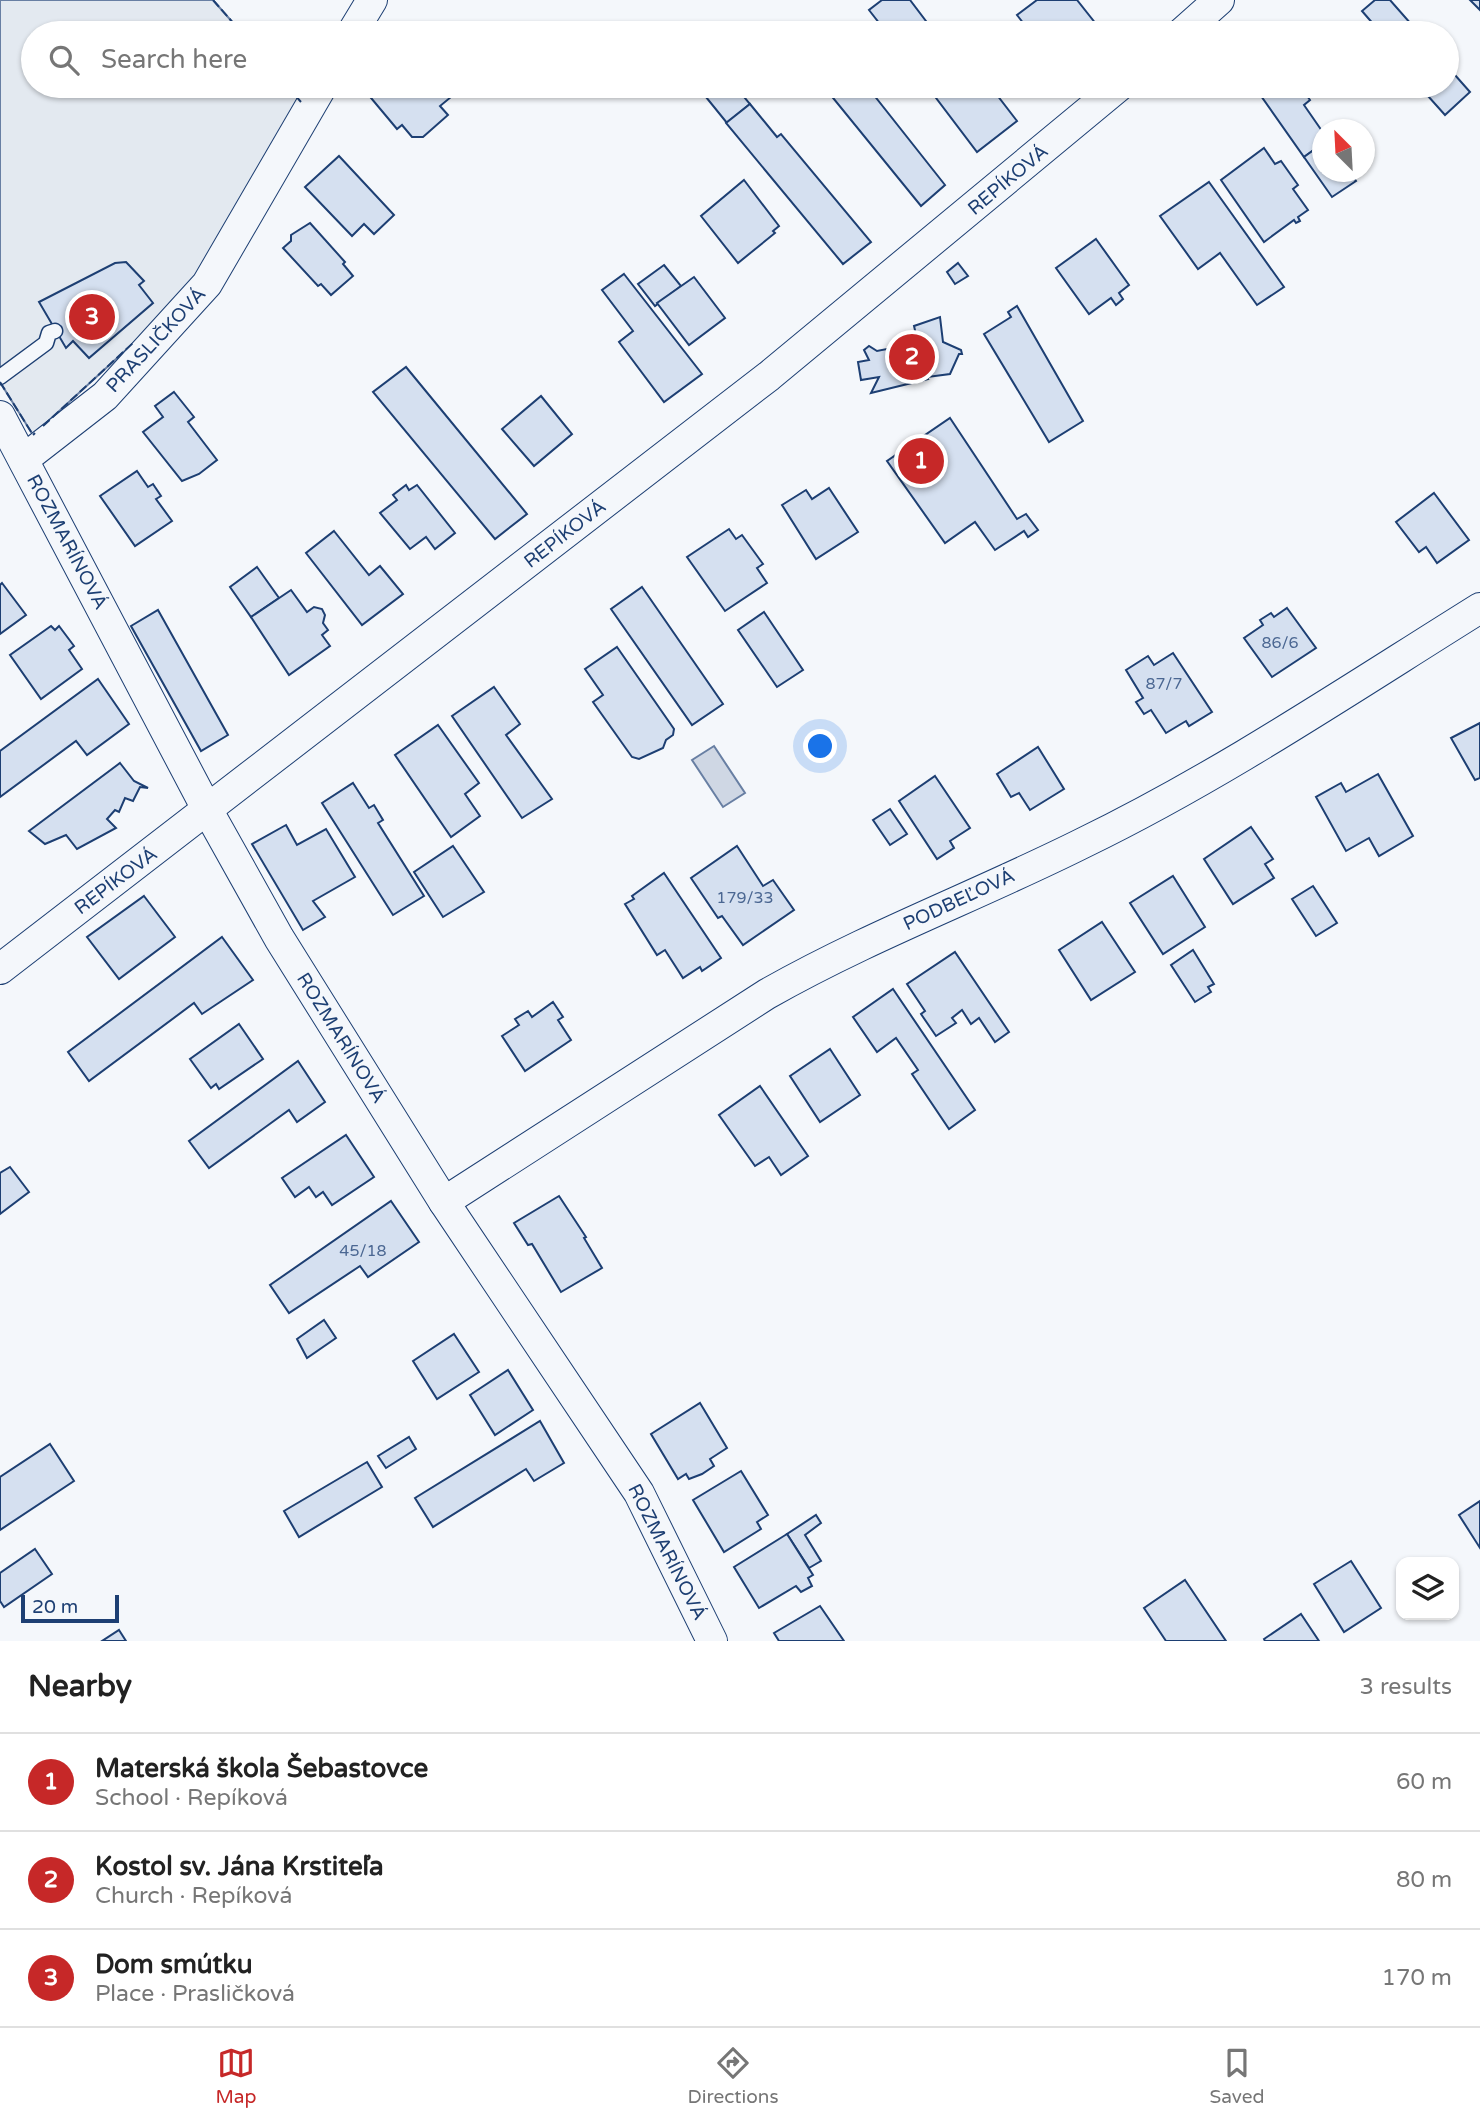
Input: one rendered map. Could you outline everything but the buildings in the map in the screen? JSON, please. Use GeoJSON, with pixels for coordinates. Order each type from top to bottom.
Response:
{"type":"FeatureCollection","features":[{"type":"Feature","properties":{"kind":"street"},"geometry":{"type":"LineString","coordinates":[[359,21],[372,0]]}},
{"type":"Feature","properties":{"kind":"street"},"geometry":{"type":"LineString","coordinates":[[1195,21],[1219,0]]}},
{"type":"Feature","properties":{"kind":"street","name":"PRASLIČKOVÁ"},"geometry":{"type":"LineString","coordinates":[[24,460],[105,396],[207,284],[314,98]]}},
{"type":"Feature","properties":{"kind":"street","name":"REPÍKOVÁ"},"geometry":{"type":"LineString","coordinates":[[0,969],[769,376],[1105,98]]}},
{"type":"Feature","properties":{"kind":"street","name":"ROZMARÍNOVÁ"},"geometry":{"type":"LineString","coordinates":[[0,416],[208,811],[279,938],[444,1202],[639,1493],[712,1641]]}},
{"type":"Feature","properties":{"kind":"street","name":"PODBEĽOVÁ"},"geometry":{"type":"LineString","coordinates":[[444,1202],[767,994],[814,967],[1084,843],[1210,776],[1480,608]]}},
{"type":"Feature","properties":{"kind":"lane"},"geometry":{"type":"LineString","coordinates":[[0,377],[46,343],[48,333],[55,331]]}},
{"type":"Feature","properties":{"kind":"shaded area"},"geometry":{"type":"Polygon","coordinates":[[[0,0],[213,0],[231,21],[21,21],[21,98],[298,98],[301,102],[199,283],[33,435],[0,382],[0,0]]]}},
{"type":"Feature","properties":{"kind":"shaded area"},"geometry":{"type":"Polygon","coordinates":[[[714,746],[745,793],[723,807],[692,760],[714,746]]]}},
{"type":"Feature","properties":{"kind":"fence"},"geometry":{"type":"LineString","coordinates":[[213,0],[231,21]]}},
{"type":"Feature","properties":{"kind":"fence"},"geometry":{"type":"LineString","coordinates":[[298,98],[301,102]]}},
{"type":"Feature","properties":{"kind":"fence"},"geometry":{"type":"LineString","coordinates":[[43,426],[133,343]]}},
{"type":"Feature","properties":{"kind":"fence"},"geometry":{"type":"LineString","coordinates":[[0,382],[33,435],[35,433]]}},
{"type":"Feature","properties":{"kind":"place","name":"Dom smútku"},"geometry":{"type":"Point","coordinates":[92,317]}},
{"type":"Feature","properties":{"kind":"place","name":"Kostol sv. Jána Krstiteľa"},"geometry":{"type":"Point","coordinates":[912,357]}},
{"type":"Feature","properties":{"kind":"place","name":"Materská škola Šebastovce"},"geometry":{"type":"Point","coordinates":[921,461]}}]}
